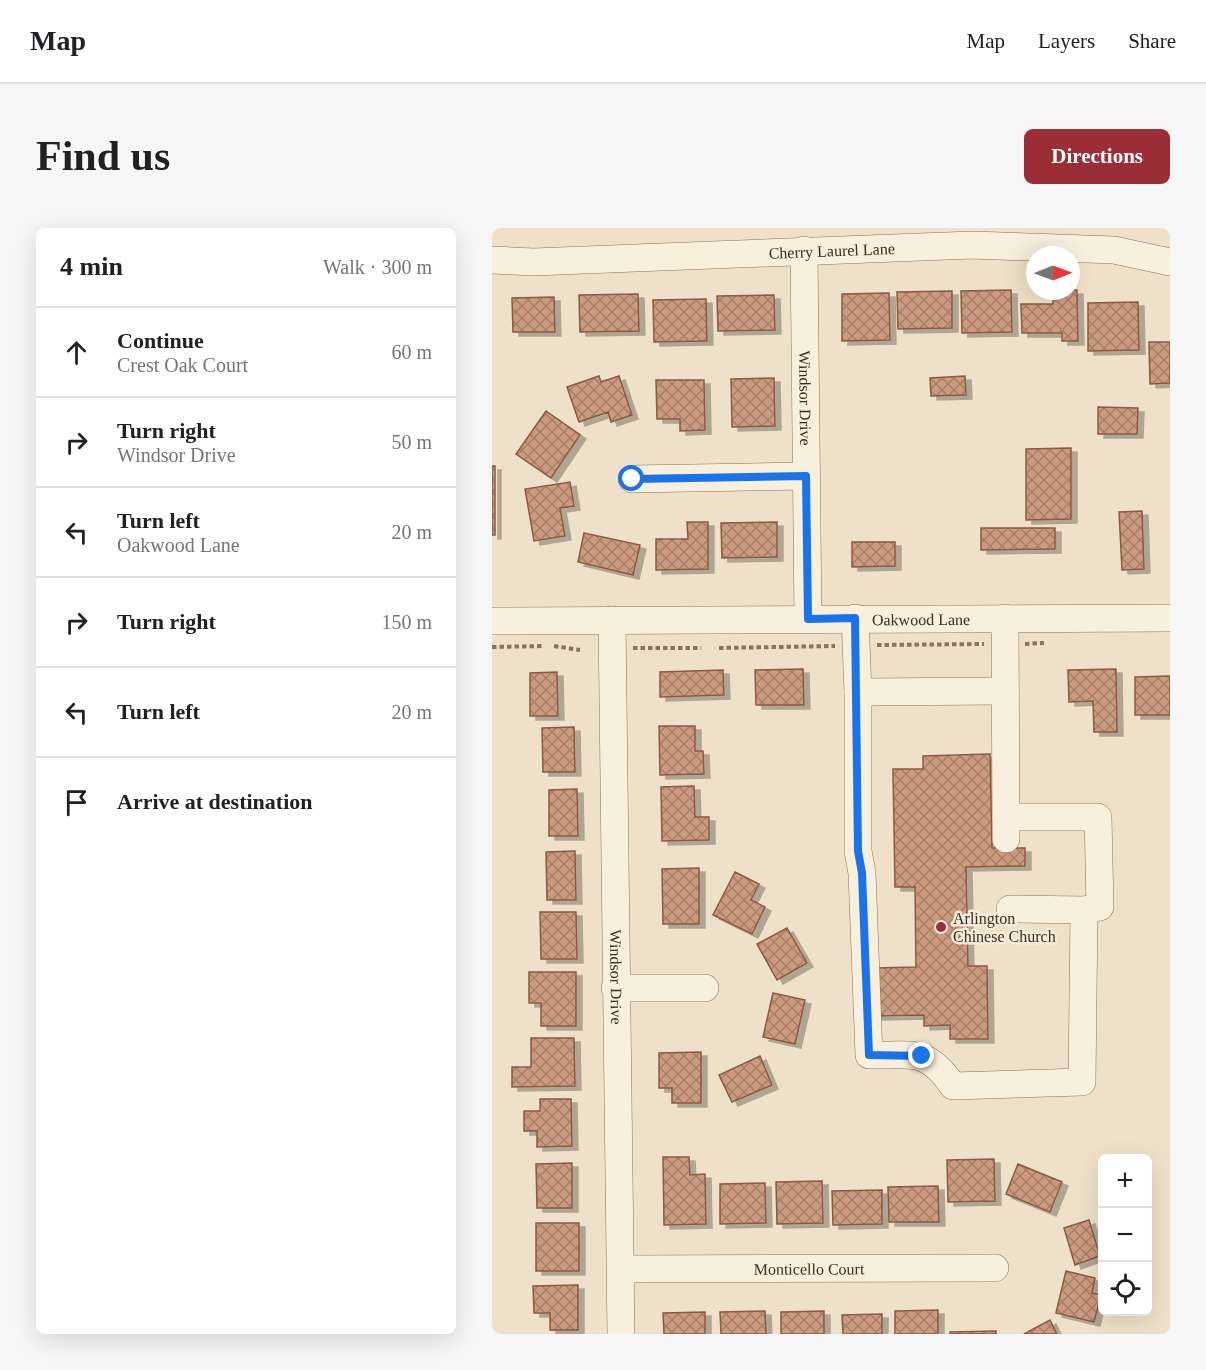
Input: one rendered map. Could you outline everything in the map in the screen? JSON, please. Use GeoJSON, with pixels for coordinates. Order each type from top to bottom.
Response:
{"type":"FeatureCollection","features":[{"type":"Feature","properties":{"kind":"street","name":"Cherry Laurel Lane"},"geometry":{"type":"LineString","coordinates":[[492,260],[533,262],[804,250],[972,236],[1114,250],[1170,262]]}},
{"type":"Feature","properties":{"kind":"street","name":"Windsor Drive"},"geometry":{"type":"LineString","coordinates":[[804,250],[808,619]]}},
{"type":"Feature","properties":{"kind":"street"},"geometry":{"type":"LineString","coordinates":[[632,479],[806,476]]}},
{"type":"Feature","properties":{"kind":"street"},"geometry":{"type":"LineString","coordinates":[[855,618],[858,692],[858,851],[862,873],[869,1055],[922,1056],[940,1068],[953,1086],[1082,1082],[1084,910]]}},
{"type":"Feature","properties":{"kind":"street"},"geometry":{"type":"LineString","coordinates":[[1005,618],[1006,828],[1098,817],[1100,907],[1084,910],[1010,909]]}},
{"type":"Feature","properties":{"kind":"street","name":"Oakwood Lane"},"geometry":{"type":"LineString","coordinates":[[492,621],[1170,618]]}},
{"type":"Feature","properties":{"kind":"street","name":"Windsor Drive"},"geometry":{"type":"LineString","coordinates":[[612,620],[621,1334]]}},
{"type":"Feature","properties":{"kind":"street"},"geometry":{"type":"LineString","coordinates":[[858,692],[1005,691]]}},
{"type":"Feature","properties":{"kind":"street"},"geometry":{"type":"LineString","coordinates":[[615,988],[705,988]]}},
{"type":"Feature","properties":{"kind":"street","name":"Monticello Court"},"geometry":{"type":"LineString","coordinates":[[621,1269],[995,1268]]}},
{"type":"Feature","properties":{"kind":"path"},"geometry":{"type":"LineString","coordinates":[[870,645],[990,644]]}},
{"type":"Feature","properties":{"kind":"path"},"geometry":{"type":"LineString","coordinates":[[492,647],[558,646],[580,650]]}},
{"type":"Feature","properties":{"kind":"path"},"geometry":{"type":"LineString","coordinates":[[719,648],[839,646]]}},
{"type":"Feature","properties":{"kind":"path"},"geometry":{"type":"LineString","coordinates":[[632,648],[701,648]]}},
{"type":"Feature","properties":{"kind":"building"},"geometry":{"type":"Polygon","coordinates":[[[1011,290],[1012,332],[962,333],[961,291],[1011,290]]]}},
{"type":"Feature","properties":{"kind":"building"},"geometry":{"type":"Polygon","coordinates":[[[952,291],[952,328],[898,329],[897,292],[952,291]]]}},
{"type":"Feature","properties":{"kind":"building"},"geometry":{"type":"Polygon","coordinates":[[[889,293],[890,340],[842,341],[842,294],[889,293]]]}},
{"type":"Feature","properties":{"kind":"building"},"geometry":{"type":"Polygon","coordinates":[[[638,294],[639,331],[580,332],[579,295],[638,294]]]}},
{"type":"Feature","properties":{"kind":"building"},"geometry":{"type":"Polygon","coordinates":[[[774,295],[775,330],[718,331],[717,296],[774,295]]]}},
{"type":"Feature","properties":{"kind":"building"},"geometry":{"type":"Polygon","coordinates":[[[554,297],[555,332],[513,332],[512,298],[554,297]]]}},
{"type":"Feature","properties":{"kind":"building"},"geometry":{"type":"Polygon","coordinates":[[[706,299],[707,341],[654,342],[653,300],[706,299]]]}},
{"type":"Feature","properties":{"kind":"building"},"geometry":{"type":"Polygon","coordinates":[[[1053,300],[1077,300],[1078,341],[1062,341],[1062,333],[1022,333],[1021,304],[1053,304],[1053,300]]]}},
{"type":"Feature","properties":{"kind":"building"},"geometry":{"type":"Polygon","coordinates":[[[1138,302],[1139,350],[1088,351],[1088,303],[1138,302]]]}},
{"type":"Feature","properties":{"kind":"building"},"geometry":{"type":"Polygon","coordinates":[[[1149,342],[1170,342],[1170,383],[1150,384],[1149,342]]]}},
{"type":"Feature","properties":{"kind":"building"},"geometry":{"type":"Polygon","coordinates":[[[599,376],[601,382],[619,376],[632,415],[611,422],[608,412],[579,422],[567,387],[599,376]]]}},
{"type":"Feature","properties":{"kind":"building"},"geometry":{"type":"Polygon","coordinates":[[[965,376],[966,395],[931,396],[930,378],[965,376]]]}},
{"type":"Feature","properties":{"kind":"building"},"geometry":{"type":"Polygon","coordinates":[[[774,378],[775,426],[732,427],[731,379],[774,378]]]}},
{"type":"Feature","properties":{"kind":"building"},"geometry":{"type":"Polygon","coordinates":[[[656,380],[704,380],[705,430],[680,431],[680,419],[657,419],[656,380]]]}},
{"type":"Feature","properties":{"kind":"building"},"geometry":{"type":"Polygon","coordinates":[[[1098,407],[1138,408],[1137,434],[1098,434],[1098,407]]]}},
{"type":"Feature","properties":{"kind":"building"},"geometry":{"type":"Polygon","coordinates":[[[546,411],[580,435],[551,478],[516,454],[546,411]]]}},
{"type":"Feature","properties":{"kind":"building"},"geometry":{"type":"Polygon","coordinates":[[[1071,448],[1071,519],[1026,520],[1026,449],[1071,448]]]}},
{"type":"Feature","properties":{"kind":"building"},"geometry":{"type":"Polygon","coordinates":[[[492,466],[495,466],[495,535],[492,535],[492,466]]]}},
{"type":"Feature","properties":{"kind":"building"},"geometry":{"type":"Polygon","coordinates":[[[570,482],[574,506],[560,508],[565,536],[534,541],[525,489],[570,482]]]}},
{"type":"Feature","properties":{"kind":"building"},"geometry":{"type":"Polygon","coordinates":[[[1142,511],[1144,569],[1122,570],[1119,512],[1142,511]]]}},
{"type":"Feature","properties":{"kind":"building"},"geometry":{"type":"Polygon","coordinates":[[[687,522],[708,522],[708,569],[656,570],[656,539],[688,539],[687,522]]]}},
{"type":"Feature","properties":{"kind":"building"},"geometry":{"type":"Polygon","coordinates":[[[777,522],[777,557],[722,558],[721,523],[777,522]]]}},
{"type":"Feature","properties":{"kind":"building"},"geometry":{"type":"Polygon","coordinates":[[[981,528],[1055,528],[1055,549],[981,550],[981,528]]]}},
{"type":"Feature","properties":{"kind":"building"},"geometry":{"type":"Polygon","coordinates":[[[584,533],[640,545],[633,575],[578,562],[584,533]]]}},
{"type":"Feature","properties":{"kind":"building"},"geometry":{"type":"Polygon","coordinates":[[[852,542],[895,542],[895,566],[852,567],[852,542]]]}},
{"type":"Feature","properties":{"kind":"building"},"geometry":{"type":"Polygon","coordinates":[[[803,669],[804,705],[756,705],[755,670],[803,669]]]}},
{"type":"Feature","properties":{"kind":"building"},"geometry":{"type":"Polygon","coordinates":[[[1116,669],[1117,732],[1094,732],[1093,701],[1069,702],[1068,670],[1116,669]]]}},
{"type":"Feature","properties":{"kind":"building"},"geometry":{"type":"Polygon","coordinates":[[[723,670],[724,695],[660,697],[660,672],[723,670]]]}},
{"type":"Feature","properties":{"kind":"building"},"geometry":{"type":"Polygon","coordinates":[[[557,672],[558,716],[530,716],[530,673],[557,672]]]}},
{"type":"Feature","properties":{"kind":"building"},"geometry":{"type":"Polygon","coordinates":[[[1170,676],[1170,715],[1135,715],[1135,677],[1170,676]]]}},
{"type":"Feature","properties":{"kind":"building"},"geometry":{"type":"Polygon","coordinates":[[[659,726],[695,726],[695,751],[703,751],[704,774],[660,775],[659,726]]]}},
{"type":"Feature","properties":{"kind":"building"},"geometry":{"type":"Polygon","coordinates":[[[574,727],[575,772],[543,772],[542,728],[574,727]]]}},
{"type":"Feature","properties":{"kind":"building","name":"Arlington Chinese Church"},"geometry":{"type":"Polygon","coordinates":[[[990,754],[992,848],[1025,848],[1025,866],[966,867],[968,966],[987,966],[988,1039],[950,1039],[950,1025],[924,1026],[924,1015],[875,1016],[875,968],[916,967],[915,887],[895,887],[893,769],[923,769],[923,756],[990,754]]]}},
{"type":"Feature","properties":{"kind":"building"},"geometry":{"type":"Polygon","coordinates":[[[694,786],[695,817],[709,817],[709,840],[662,841],[661,787],[694,786]]]}},
{"type":"Feature","properties":{"kind":"building"},"geometry":{"type":"Polygon","coordinates":[[[577,789],[578,836],[549,836],[549,790],[577,789]]]}},
{"type":"Feature","properties":{"kind":"building"},"geometry":{"type":"Polygon","coordinates":[[[575,851],[576,900],[547,900],[546,852],[575,851]]]}},
{"type":"Feature","properties":{"kind":"building"},"geometry":{"type":"Polygon","coordinates":[[[699,868],[699,924],[663,924],[662,869],[699,868]]]}},
{"type":"Feature","properties":{"kind":"building"},"geometry":{"type":"Polygon","coordinates":[[[735,872],[759,884],[751,900],[765,907],[752,934],[713,915],[735,872]]]}},
{"type":"Feature","properties":{"kind":"building"},"geometry":{"type":"Polygon","coordinates":[[[540,912],[576,912],[577,959],[541,959],[540,912]]]}},
{"type":"Feature","properties":{"kind":"building"},"geometry":{"type":"Polygon","coordinates":[[[787,928],[807,963],[777,980],[757,944],[787,928]]]}},
{"type":"Feature","properties":{"kind":"building"},"geometry":{"type":"Polygon","coordinates":[[[529,972],[576,972],[576,1026],[541,1026],[541,1003],[529,1003],[529,972]]]}},
{"type":"Feature","properties":{"kind":"building"},"geometry":{"type":"Polygon","coordinates":[[[773,993],[805,1000],[795,1044],[763,1037],[773,993]]]}},
{"type":"Feature","properties":{"kind":"building"},"geometry":{"type":"Polygon","coordinates":[[[531,1038],[574,1038],[575,1086],[512,1087],[512,1067],[531,1067],[531,1038]]]}},
{"type":"Feature","properties":{"kind":"building"},"geometry":{"type":"Polygon","coordinates":[[[701,1052],[701,1103],[672,1103],[672,1088],[659,1088],[659,1053],[701,1052]]]}},
{"type":"Feature","properties":{"kind":"building"},"geometry":{"type":"Polygon","coordinates":[[[760,1056],[772,1085],[732,1102],[719,1075],[760,1056]]]}},
{"type":"Feature","properties":{"kind":"building"},"geometry":{"type":"Polygon","coordinates":[[[540,1099],[571,1099],[572,1146],[537,1147],[537,1131],[524,1131],[524,1111],[540,1111],[540,1099]]]}},
{"type":"Feature","properties":{"kind":"building"},"geometry":{"type":"Polygon","coordinates":[[[663,1157],[689,1157],[690,1175],[705,1174],[706,1224],[664,1225],[663,1157]]]}},
{"type":"Feature","properties":{"kind":"building"},"geometry":{"type":"Polygon","coordinates":[[[994,1159],[995,1201],[948,1202],[947,1160],[994,1159]]]}},
{"type":"Feature","properties":{"kind":"building"},"geometry":{"type":"Polygon","coordinates":[[[572,1163],[572,1208],[537,1208],[536,1164],[572,1163]]]}},
{"type":"Feature","properties":{"kind":"building"},"geometry":{"type":"Polygon","coordinates":[[[1018,1164],[1062,1182],[1050,1212],[1006,1194],[1018,1164]]]}},
{"type":"Feature","properties":{"kind":"building"},"geometry":{"type":"Polygon","coordinates":[[[822,1181],[823,1223],[777,1224],[776,1182],[822,1181]]]}},
{"type":"Feature","properties":{"kind":"building"},"geometry":{"type":"Polygon","coordinates":[[[765,1183],[766,1223],[720,1224],[720,1184],[765,1183]]]}},
{"type":"Feature","properties":{"kind":"building"},"geometry":{"type":"Polygon","coordinates":[[[938,1186],[939,1222],[889,1222],[888,1187],[938,1186]]]}},
{"type":"Feature","properties":{"kind":"building"},"geometry":{"type":"Polygon","coordinates":[[[882,1190],[882,1224],[833,1225],[832,1191],[882,1190]]]}},
{"type":"Feature","properties":{"kind":"building"},"geometry":{"type":"Polygon","coordinates":[[[1089,1220],[1098,1257],[1075,1265],[1064,1228],[1089,1220]]]}},
{"type":"Feature","properties":{"kind":"building"},"geometry":{"type":"Polygon","coordinates":[[[536,1223],[579,1223],[579,1271],[536,1271],[536,1223]]]}},
{"type":"Feature","properties":{"kind":"building"},"geometry":{"type":"Polygon","coordinates":[[[1066,1271],[1095,1278],[1092,1293],[1098,1294],[1098,1307],[1094,1322],[1056,1313],[1066,1271]]]}},
{"type":"Feature","properties":{"kind":"building"},"geometry":{"type":"Polygon","coordinates":[[[578,1285],[578,1330],[550,1330],[550,1313],[534,1313],[533,1286],[578,1285]]]}},
{"type":"Feature","properties":{"kind":"building"},"geometry":{"type":"Polygon","coordinates":[[[938,1310],[938,1334],[895,1334],[895,1311],[938,1310]]]}},
{"type":"Feature","properties":{"kind":"building"},"geometry":{"type":"Polygon","coordinates":[[[765,1311],[766,1334],[721,1334],[720,1312],[765,1311]]]}},
{"type":"Feature","properties":{"kind":"building"},"geometry":{"type":"Polygon","coordinates":[[[824,1311],[824,1334],[781,1334],[781,1312],[824,1311]]]}},
{"type":"Feature","properties":{"kind":"building"},"geometry":{"type":"Polygon","coordinates":[[[705,1312],[705,1334],[664,1334],[663,1313],[705,1312]]]}},
{"type":"Feature","properties":{"kind":"building"},"geometry":{"type":"Polygon","coordinates":[[[882,1314],[882,1334],[843,1334],[842,1315],[882,1314]]]}},
{"type":"Feature","properties":{"kind":"building"},"geometry":{"type":"Polygon","coordinates":[[[1050,1320],[1057,1334],[1024,1334],[1050,1320]]]}},
{"type":"Feature","properties":{"kind":"building"},"geometry":{"type":"Polygon","coordinates":[[[996,1331],[996,1334],[950,1334],[950,1332],[996,1331]]]}},
{"type":"Feature","properties":{"kind":"place","name":"Arlington Chinese Church"},"geometry":{"type":"Point","coordinates":[941,927]}},
{"type":"Feature","properties":{"kind":"route"},"geometry":{"type":"LineString","coordinates":[[632,479],[806,476],[808,619],[855,618],[858,692],[858,851],[862,873],[869,1055],[922,1056]]}}]}
